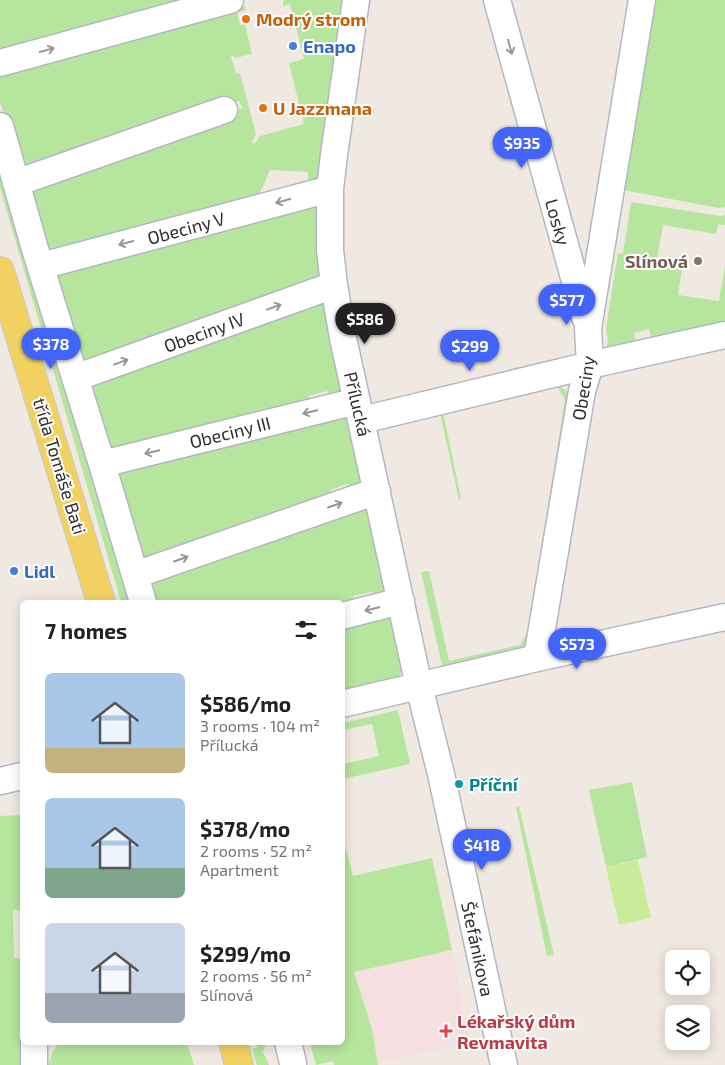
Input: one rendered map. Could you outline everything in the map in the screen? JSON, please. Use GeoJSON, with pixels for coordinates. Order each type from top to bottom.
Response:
{"type":"FeatureCollection","features":[{"type":"Feature","properties":{"kind":"main road","name":"třída Tomáše Bati"},"geometry":{"type":"LineString","coordinates":[[0,271],[100,600]]}},
{"type":"Feature","properties":{"kind":"main road"},"geometry":{"type":"LineString","coordinates":[[234,1045],[239,1065]]}},
{"type":"Feature","properties":{"kind":"street","name":"Přílucká"},"geometry":{"type":"LineString","coordinates":[[356,0],[330,189],[330,250],[343,338],[419,686]]}},
{"type":"Feature","properties":{"kind":"street","name":"Losky"},"geometry":{"type":"LineString","coordinates":[[497,0],[588,328]]}},
{"type":"Feature","properties":{"kind":"street","name":"Obeciny"},"geometry":{"type":"LineString","coordinates":[[537,658],[582,391],[590,365],[588,328],[642,0]]}},
{"type":"Feature","properties":{"kind":"street"},"geometry":{"type":"LineString","coordinates":[[0,62],[218,3]]}},
{"type":"Feature","properties":{"kind":"street"},"geometry":{"type":"LineString","coordinates":[[16,183],[224,110]]}},
{"type":"Feature","properties":{"kind":"street"},"geometry":{"type":"LineString","coordinates":[[0,126],[142,600]]}},
{"type":"Feature","properties":{"kind":"street","name":"Obeciny V"},"geometry":{"type":"LineString","coordinates":[[41,266],[330,189]]}},
{"type":"Feature","properties":{"kind":"street","name":"Obeciny IV"},"geometry":{"type":"LineString","coordinates":[[75,378],[334,286]]}},
{"type":"Feature","properties":{"kind":"street"},"geometry":{"type":"LineString","coordinates":[[359,410],[590,365],[725,335]]}},
{"type":"Feature","properties":{"kind":"street","name":"Obeciny III"},"geometry":{"type":"LineString","coordinates":[[102,464],[359,410]]}},
{"type":"Feature","properties":{"kind":"street"},"geometry":{"type":"LineString","coordinates":[[135,575],[377,491]]}},
{"type":"Feature","properties":{"kind":"street"},"geometry":{"type":"LineString","coordinates":[[345,615],[401,601]]}},
{"type":"Feature","properties":{"kind":"street"},"geometry":{"type":"LineString","coordinates":[[345,703],[537,658],[725,617]]}},
{"type":"Feature","properties":{"kind":"street","name":"Štefánikova"},"geometry":{"type":"LineString","coordinates":[[419,686],[441,774],[504,1065]]}},
{"type":"Feature","properties":{"kind":"street"},"geometry":{"type":"LineString","coordinates":[[0,781],[20,776]]}},
{"type":"Feature","properties":{"kind":"street"},"geometry":{"type":"LineString","coordinates":[[34,1045],[34,1065]]}},
{"type":"Feature","properties":{"kind":"shaded area"},"geometry":{"type":"Polygon","coordinates":[[[452,950],[470,1043],[377,1063],[372,1029],[354,972],[452,950]]]}},
{"type":"Feature","properties":{"kind":"green space"},"geometry":{"type":"Polygon","coordinates":[[[0,0],[201,0],[0,57],[0,0]]]}},
{"type":"Feature","properties":{"kind":"green space"},"geometry":{"type":"Polygon","coordinates":[[[283,0],[345,0],[320,183],[309,191],[308,172],[270,170],[254,207],[50,253],[28,196],[40,178],[242,108],[239,101],[38,171],[25,167],[17,158],[0,102],[0,69],[245,6],[246,10],[237,13],[240,25],[245,24],[252,54],[235,58],[233,55],[231,56],[236,74],[240,73],[256,134],[252,142],[255,144],[260,136],[304,124],[289,63],[304,59],[290,4],[283,6],[283,0]]]}},
{"type":"Feature","properties":{"kind":"green space"},"geometry":{"type":"Polygon","coordinates":[[[655,0],[725,0],[725,207],[719,208],[623,190],[655,0]]]}},
{"type":"Feature","properties":{"kind":"green space"},"geometry":{"type":"Polygon","coordinates":[[[0,155],[133,600],[120,600],[0,188],[0,155]]]}},
{"type":"Feature","properties":{"kind":"green space"},"geometry":{"type":"Polygon","coordinates":[[[318,201],[323,276],[309,286],[306,280],[287,287],[288,293],[83,363],[55,278],[58,269],[318,201]]]}},
{"type":"Feature","properties":{"kind":"green space"},"geometry":{"type":"Polygon","coordinates":[[[631,202],[720,216],[725,215],[725,225],[718,224],[716,234],[663,225],[657,259],[683,263],[678,295],[719,301],[725,265],[725,324],[652,340],[649,329],[634,333],[637,344],[606,351],[608,340],[606,328],[618,253],[623,254],[631,202]]]}},
{"type":"Feature","properties":{"kind":"green space"},"geometry":{"type":"Polygon","coordinates":[[[325,300],[345,396],[330,398],[327,391],[308,396],[309,400],[110,451],[88,385],[325,300]]]}},
{"type":"Feature","properties":{"kind":"green space"},"geometry":{"type":"Polygon","coordinates":[[[550,385],[564,389],[568,394],[570,402],[531,634],[523,649],[515,655],[452,670],[443,670],[421,572],[429,571],[449,661],[520,645],[528,631],[565,400],[558,388],[554,387],[443,412],[461,499],[459,500],[440,413],[388,426],[387,422],[550,385]]]}},
{"type":"Feature","properties":{"kind":"green space"},"geometry":{"type":"Polygon","coordinates":[[[346,411],[365,485],[352,492],[347,484],[330,490],[331,498],[143,561],[115,472],[346,411]]]}},
{"type":"Feature","properties":{"kind":"green space"},"geometry":{"type":"Polygon","coordinates":[[[366,502],[389,593],[375,599],[372,592],[353,596],[354,603],[345,603],[345,600],[150,600],[148,581],[366,502]]]}},
{"type":"Feature","properties":{"kind":"green space"},"geometry":{"type":"Polygon","coordinates":[[[392,611],[404,666],[398,679],[345,695],[345,619],[392,611]]]}},
{"type":"Feature","properties":{"kind":"green space"},"geometry":{"type":"Polygon","coordinates":[[[398,710],[410,764],[345,779],[345,764],[379,756],[372,724],[345,730],[345,723],[398,710]]]}},
{"type":"Feature","properties":{"kind":"green space"},"geometry":{"type":"Polygon","coordinates":[[[632,782],[647,857],[606,867],[589,790],[632,782]]]}},
{"type":"Feature","properties":{"kind":"green space"},"geometry":{"type":"Polygon","coordinates":[[[516,807],[519,807],[554,955],[547,956],[516,807]]]}},
{"type":"Feature","properties":{"kind":"green space"},"geometry":{"type":"Polygon","coordinates":[[[20,815],[20,910],[13,910],[14,958],[20,958],[20,1045],[23,1045],[31,1065],[0,1065],[0,816],[20,815]]]}},
{"type":"Feature","properties":{"kind":"green space"},"geometry":{"type":"Polygon","coordinates":[[[345,845],[353,876],[432,858],[452,950],[354,972],[372,1029],[378,1065],[334,1065],[333,1061],[316,1065],[311,1045],[345,1045],[345,845]]]}},
{"type":"Feature","properties":{"kind":"green space"},"geometry":{"type":"Polygon","coordinates":[[[638,860],[651,918],[619,925],[606,867],[638,860]]]}},
{"type":"Feature","properties":{"kind":"green space"},"geometry":{"type":"Polygon","coordinates":[[[57,1045],[188,1045],[194,1065],[48,1065],[57,1045]]]}},
{"type":"Feature","properties":{"kind":"green space"},"geometry":{"type":"Polygon","coordinates":[[[258,1045],[265,1045],[263,1052],[269,1065],[257,1065],[252,1049],[258,1047],[258,1045]]]}},
{"type":"Feature","properties":{"kind":"place","name":"Modrý strom"},"geometry":{"type":"Point","coordinates":[246,19]}},
{"type":"Feature","properties":{"kind":"place","name":"Enapo"},"geometry":{"type":"Point","coordinates":[293,46]}},
{"type":"Feature","properties":{"kind":"place","name":"U Jazzmana"},"geometry":{"type":"Point","coordinates":[263,108]}},
{"type":"Feature","properties":{"kind":"place","name":"Slínová"},"geometry":{"type":"Point","coordinates":[698,261]}},
{"type":"Feature","properties":{"kind":"place","name":"Lidl"},"geometry":{"type":"Point","coordinates":[14,571]}},
{"type":"Feature","properties":{"kind":"place","name":"Příční"},"geometry":{"type":"Point","coordinates":[459,784]}},
{"type":"Feature","properties":{"kind":"place","name":"Lékařský dům Revmavita"},"geometry":{"type":"Point","coordinates":[446,1031]}}]}
